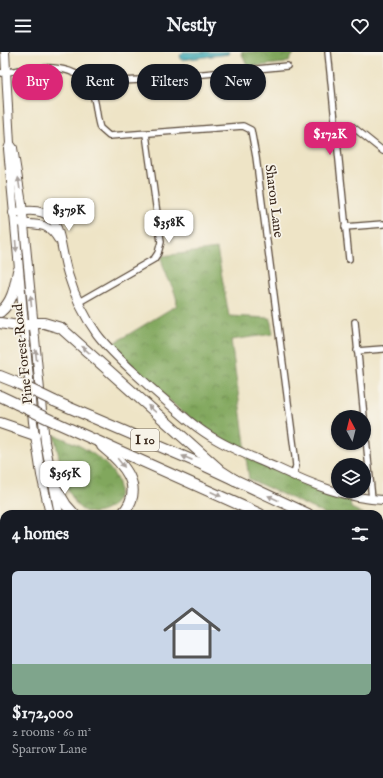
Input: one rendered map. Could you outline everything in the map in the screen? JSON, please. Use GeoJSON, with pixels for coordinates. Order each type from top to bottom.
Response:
{"type":"FeatureCollection","features":[{"type":"Feature","properties":{"kind":"highway"},"geometry":{"type":"LineString","coordinates":[[0,312],[6,307],[11,298],[18,272]]}},
{"type":"Feature","properties":{"kind":"highway"},"geometry":{"type":"LineString","coordinates":[[0,323],[28,325],[50,324],[65,331],[218,468],[235,480]]}},
{"type":"Feature","properties":{"kind":"highway","name":"I 10"},"geometry":{"type":"LineString","coordinates":[[0,376],[299,510]]}},
{"type":"Feature","properties":{"kind":"highway","name":"I 10"},"geometry":{"type":"LineString","coordinates":[[0,396],[251,510]]}},
{"type":"Feature","properties":{"kind":"highway"},"geometry":{"type":"LineString","coordinates":[[0,423],[34,435]]}},
{"type":"Feature","properties":{"kind":"highway"},"geometry":{"type":"LineString","coordinates":[[91,437],[117,458],[130,477],[132,496],[129,505],[125,510]]}},
{"type":"Feature","properties":{"kind":"highway"},"geometry":{"type":"LineString","coordinates":[[52,480],[70,510]]}},
{"type":"Feature","properties":{"kind":"main road","name":"Pine Forest Road"},"geometry":{"type":"LineString","coordinates":[[5,52],[3,73],[10,144],[8,149],[18,272],[28,325],[45,442],[59,510]]}},
{"type":"Feature","properties":{"kind":"main road","name":"Pine Forest Road"},"geometry":{"type":"LineString","coordinates":[[10,144],[13,148],[17,168],[25,241],[34,435],[49,510]]}},
{"type":"Feature","properties":{"kind":"main road"},"geometry":{"type":"LineString","coordinates":[[61,244],[49,228],[23,224],[13,217],[22,210],[33,209],[48,216],[58,229],[68,274],[79,302],[97,333],[112,350],[186,419],[225,444],[294,476],[334,492],[383,500]]}},
{"type":"Feature","properties":{"kind":"main road"},"geometry":{"type":"LineString","coordinates":[[25,241],[27,233],[37,225]]}},
{"type":"Feature","properties":{"kind":"street"},"geometry":{"type":"LineString","coordinates":[[328,52],[349,258]]}},
{"type":"Feature","properties":{"kind":"street"},"geometry":{"type":"LineString","coordinates":[[129,81],[287,66]]}},
{"type":"Feature","properties":{"kind":"street","name":"Sharon Lane"},"geometry":{"type":"LineString","coordinates":[[3,73],[66,69],[71,71]]}},
{"type":"Feature","properties":{"kind":"street","name":"Sharon Lane"},"geometry":{"type":"LineString","coordinates":[[94,100],[98,125],[102,132],[113,136],[243,126],[249,128],[252,133],[295,456],[296,466],[294,476]]}},
{"type":"Feature","properties":{"kind":"street"},"geometry":{"type":"LineString","coordinates":[[336,125],[353,127],[383,151]]}},
{"type":"Feature","properties":{"kind":"street"},"geometry":{"type":"LineString","coordinates":[[79,302],[145,265],[158,253],[161,242],[146,134]]}},
{"type":"Feature","properties":{"kind":"street"},"geometry":{"type":"LineString","coordinates":[[346,227],[383,224]]}},
{"type":"Feature","properties":{"kind":"street"},"geometry":{"type":"LineString","coordinates":[[355,322],[363,410]]}},
{"type":"Feature","properties":{"kind":"street"},"geometry":{"type":"LineString","coordinates":[[358,351],[383,349]]}},
{"type":"Feature","properties":{"kind":"street"},"geometry":{"type":"LineString","coordinates":[[367,450],[372,499]]}},
{"type":"Feature","properties":{"kind":"green space"},"geometry":{"type":"Polygon","coordinates":[[[241,52],[295,52],[289,61],[285,63],[266,65],[247,64],[241,52]]]}},
{"type":"Feature","properties":{"kind":"green space"},"geometry":{"type":"Polygon","coordinates":[[[217,249],[229,316],[270,318],[273,334],[231,340],[246,451],[219,437],[182,412],[111,345],[177,305],[175,292],[162,263],[162,256],[217,249]]]}},
{"type":"Feature","properties":{"kind":"green space"},"geometry":{"type":"Polygon","coordinates":[[[54,435],[85,449],[96,456],[113,472],[118,482],[119,492],[115,503],[105,510],[81,509],[69,491],[61,467],[54,435]]]}},
{"type":"Feature","properties":{"kind":"green space"},"geometry":{"type":"Polygon","coordinates":[[[246,457],[331,491],[331,498],[350,499],[351,508],[355,510],[316,510],[249,479],[246,457]]]}},
{"type":"Feature","properties":{"kind":"water"},"geometry":{"type":"Polygon","coordinates":[[[183,52],[229,52],[229,54],[181,60],[180,55],[183,52]]]}}]}
